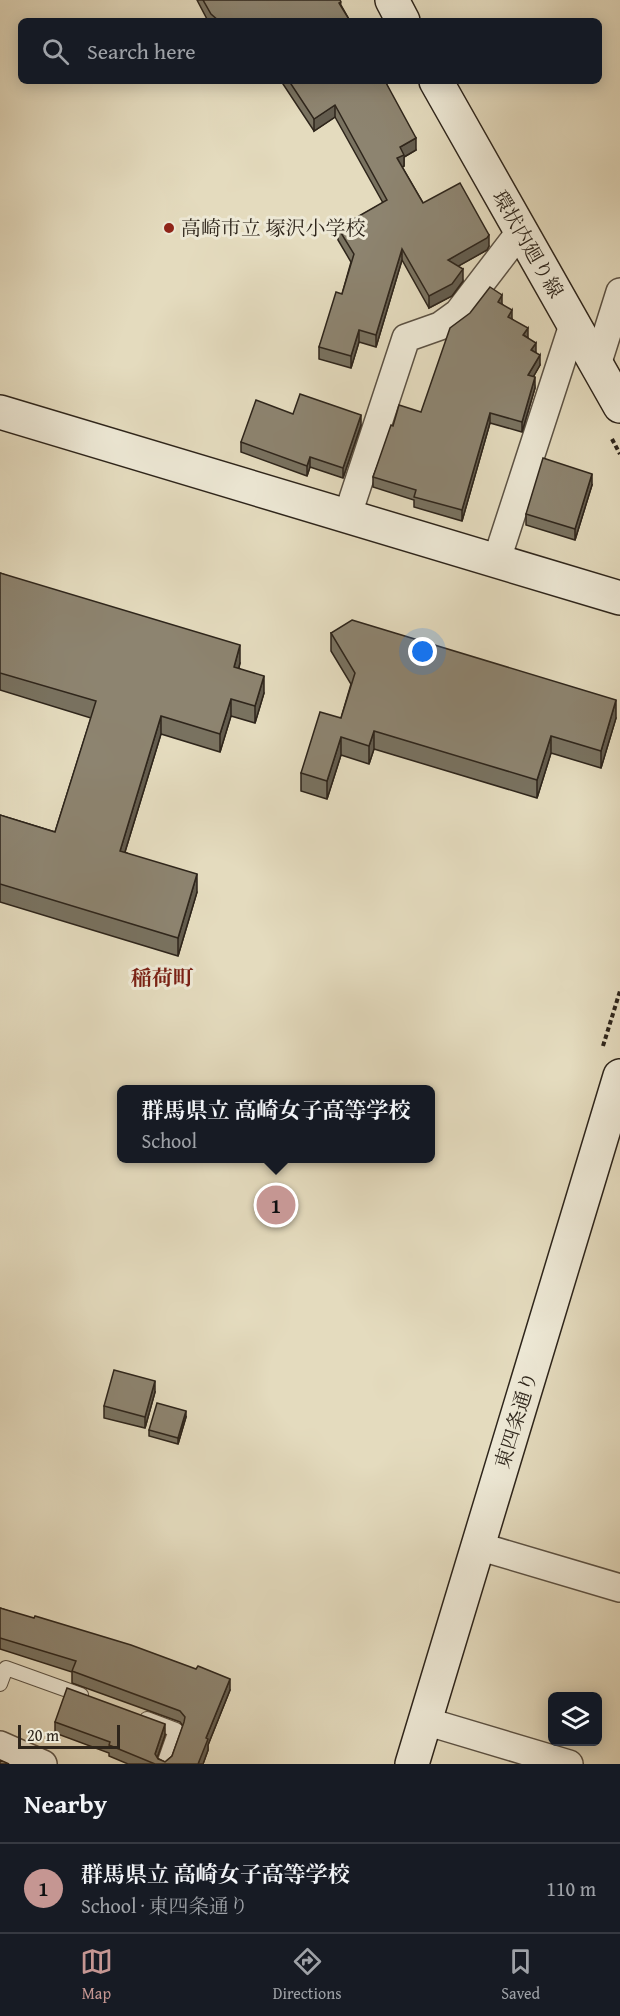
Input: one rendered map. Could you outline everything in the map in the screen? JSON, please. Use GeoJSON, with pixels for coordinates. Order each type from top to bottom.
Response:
{"type":"FeatureCollection","features":[{"type":"Feature","properties":{"kind":"street"},"geometry":{"type":"LineString","coordinates":[[392,0],[401,18]]}},
{"type":"Feature","properties":{"kind":"street","name":"環状内廻り線"},"geometry":{"type":"LineString","coordinates":[[438,84],[620,406]]}},
{"type":"Feature","properties":{"kind":"street"},"geometry":{"type":"LineString","coordinates":[[347,517],[406,338],[441,326],[458,313],[520,232]]}},
{"type":"Feature","properties":{"kind":"street"},"geometry":{"type":"LineString","coordinates":[[597,365],[620,291]]}},
{"type":"Feature","properties":{"kind":"street"},"geometry":{"type":"LineString","coordinates":[[496,562],[574,322]]}},
{"type":"Feature","properties":{"kind":"street"},"geometry":{"type":"LineString","coordinates":[[0,412],[620,598]]}},
{"type":"Feature","properties":{"kind":"street","name":"東四条通り"},"geometry":{"type":"LineString","coordinates":[[412,1764],[620,1076]]}},
{"type":"Feature","properties":{"kind":"street"},"geometry":{"type":"LineString","coordinates":[[478,1546],[620,1588]]}},
{"type":"Feature","properties":{"kind":"street"},"geometry":{"type":"LineString","coordinates":[[425,1721],[569,1764]]}},
{"type":"Feature","properties":{"kind":"street"},"geometry":{"type":"LineString","coordinates":[[0,1745],[36,1762]]}},
{"type":"Feature","properties":{"kind":"lane"},"geometry":{"type":"LineString","coordinates":[[0,1684],[6,1668],[91,1699]]}},
{"type":"Feature","properties":{"kind":"lane"},"geometry":{"type":"LineString","coordinates":[[133,1714],[176,1730],[164,1764]]}},
{"type":"Feature","properties":{"kind":"building"},"geometry":{"type":"Polygon","coordinates":[[[203,0],[340,0],[339,3],[348,18],[216,18],[203,0]]]}},
{"type":"Feature","properties":{"kind":"building"},"geometry":{"type":"Polygon","coordinates":[[[291,84],[387,84],[416,138],[400,147],[404,155],[397,158],[423,203],[460,183],[489,235],[448,260],[463,269],[452,284],[429,296],[402,249],[376,335],[359,330],[351,356],[319,347],[336,292],[342,294],[354,254],[338,228],[387,200],[335,105],[314,119],[291,84]]]}},
{"type":"Feature","properties":{"kind":"building"},"geometry":{"type":"Polygon","coordinates":[[[490,287],[502,295],[498,302],[512,310],[508,317],[528,328],[523,335],[536,343],[531,350],[540,355],[528,375],[535,377],[522,422],[490,413],[462,510],[414,497],[416,490],[373,477],[399,405],[421,412],[450,328],[470,313],[490,287]]]}},
{"type":"Feature","properties":{"kind":"building"},"geometry":{"type":"Polygon","coordinates":[[[300,394],[361,415],[343,468],[310,457],[307,466],[241,442],[256,400],[293,414],[300,394]]]}},
{"type":"Feature","properties":{"kind":"building"},"geometry":{"type":"Polygon","coordinates":[[[543,458],[592,474],[575,529],[526,514],[543,458]]]}},
{"type":"Feature","properties":{"kind":"building"},"geometry":{"type":"Polygon","coordinates":[[[0,573],[240,645],[234,667],[264,676],[255,706],[231,699],[220,734],[161,716],[120,851],[197,874],[178,938],[0,884],[0,815],[55,832],[96,701],[0,673],[0,573]]]}},
{"type":"Feature","properties":{"kind":"building"},"geometry":{"type":"Polygon","coordinates":[[[352,620],[616,700],[601,751],[551,736],[537,780],[374,731],[369,746],[341,737],[327,781],[301,773],[320,712],[341,718],[355,673],[331,633],[352,620]]]}},
{"type":"Feature","properties":{"kind":"building"},"geometry":{"type":"Polygon","coordinates":[[[114,1370],[155,1381],[145,1417],[104,1406],[114,1370]]]}},
{"type":"Feature","properties":{"kind":"building"},"geometry":{"type":"Polygon","coordinates":[[[157,1403],[186,1411],[178,1438],[149,1430],[157,1403]]]}},
{"type":"Feature","properties":{"kind":"building"},"geometry":{"type":"Polygon","coordinates":[[[0,1608],[34,1618],[35,1616],[131,1645],[196,1669],[198,1666],[230,1679],[198,1764],[155,1764],[109,1745],[110,1742],[55,1722],[67,1688],[165,1724],[155,1754],[158,1759],[165,1762],[172,1756],[185,1717],[180,1711],[72,1671],[76,1661],[0,1638],[0,1608]]]}},
{"type":"Feature","properties":{"kind":"place","name":"高崎市立 塚沢小学校"},"geometry":{"type":"Point","coordinates":[169,228]}},
{"type":"Feature","properties":{"kind":"place","name":"群馬県立 高崎女子高等学校"},"geometry":{"type":"Point","coordinates":[276,1205]}},
{"type":"Feature","properties":{"kind":"district","name":"稲荷町"},"geometry":{"type":"Point","coordinates":[162,978]}}]}
